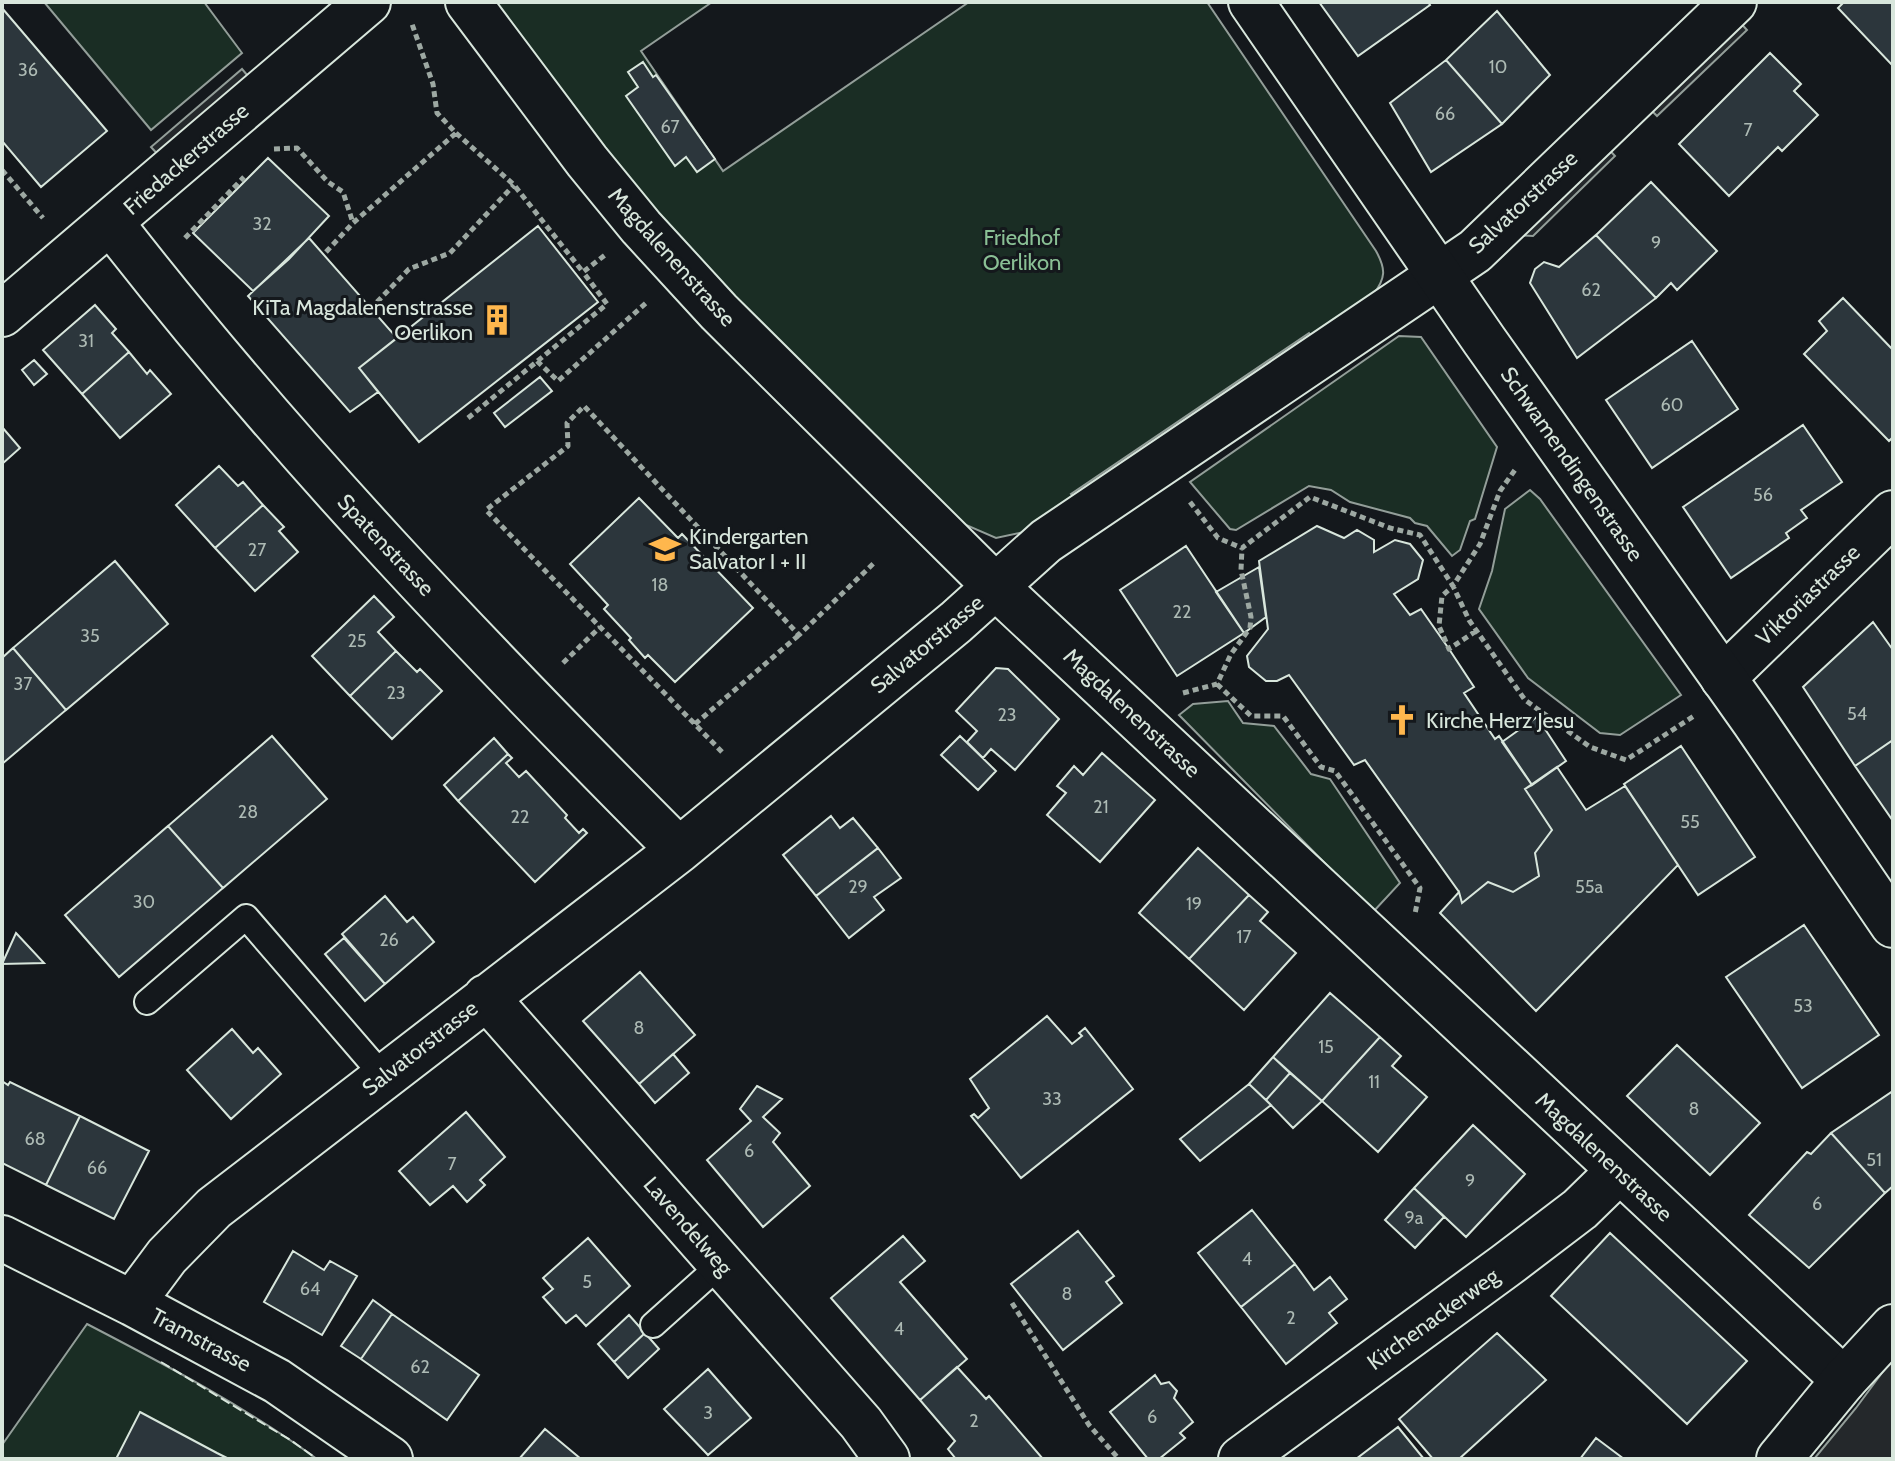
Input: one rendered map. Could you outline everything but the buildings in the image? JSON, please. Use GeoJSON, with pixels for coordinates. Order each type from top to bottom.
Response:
{"type":"FeatureCollection","features":[{"type":"Feature","properties":{"kind":"street","name":"Magdalenenstrasse"},"geometry":{"type":"LineString","coordinates":[[468,2],[587,161],[641,227],[719,312],[995,586],[1844,1380]]}},
{"type":"Feature","properties":{"kind":"street","name":"Schwamendingenstrasse"},"geometry":{"type":"LineString","coordinates":[[1251,2],[1439,273],[1712,694],[1893,925]]}},
{"type":"Feature","properties":{"kind":"street","name":"Salvatorstrasse"},"geometry":{"type":"LineString","coordinates":[[132,1303],[167,1256],[214,1208],[679,850],[956,622],[1046,541],[1475,251],[1734,2]]}},
{"type":"Feature","properties":{"kind":"street","name":"Friedackerstrasse"},"geometry":{"type":"LineString","coordinates":[[2,314],[111,223],[388,7]]}},
{"type":"Feature","properties":{"kind":"street","name":"Spatenstrasse"},"geometry":{"type":"LineString","coordinates":[[111,223],[185,318],[365,524],[528,698],[679,850]]}},
{"type":"Feature","properties":{"kind":"street","name":"Viktoriastrasse"},"geometry":{"type":"LineString","coordinates":[[1712,694],[1893,513]]}},
{"type":"Feature","properties":{"kind":"street","name":"Lavendelweg"},"geometry":{"type":"LineString","coordinates":[[486,997],[861,1423],[887,1459]]}},
{"type":"Feature","properties":{"kind":"street","name":"Kirchenackerweg"},"geometry":{"type":"LineString","coordinates":[[1241,1459],[1580,1209],[1619,1171]]}},
{"type":"Feature","properties":{"kind":"street","name":"Tramstrasse"},"geometry":{"type":"LineString","coordinates":[[2,1238],[277,1381],[390,1459]]}},
{"type":"Feature","properties":{"kind":"street"},"geometry":{"type":"LineString","coordinates":[[1779,1459],[1844,1380],[1893,1327]]}},
{"type":"Feature","properties":{"kind":"lane"},"geometry":{"type":"LineString","coordinates":[[147,1002],[246,917],[384,1077]]}},
{"type":"Feature","properties":{"kind":"lane"},"geometry":{"type":"LineString","coordinates":[[653,1325],[721,1264]]}},
{"type":"Feature","properties":{"kind":"path"},"geometry":{"type":"LineString","coordinates":[[388,7],[433,84],[437,113],[514,185],[607,304],[468,418]]}},
{"type":"Feature","properties":{"kind":"path"},"geometry":{"type":"LineString","coordinates":[[326,252],[353,223],[456,133]]}},
{"type":"Feature","properties":{"kind":"path"},"geometry":{"type":"LineString","coordinates":[[265,155],[277,147],[297,148],[328,182],[343,192],[353,223]]}},
{"type":"Feature","properties":{"kind":"path"},"geometry":{"type":"LineString","coordinates":[[191,247],[184,236],[254,166]]}},
{"type":"Feature","properties":{"kind":"path"},"geometry":{"type":"LineString","coordinates":[[2,170],[49,225]]}},
{"type":"Feature","properties":{"kind":"path"},"geometry":{"type":"LineString","coordinates":[[377,302],[409,269],[450,253],[514,185]]}},
{"type":"Feature","properties":{"kind":"path"},"geometry":{"type":"LineString","coordinates":[[583,272],[605,255]]}},
{"type":"Feature","properties":{"kind":"path"},"geometry":{"type":"LineString","coordinates":[[537,361],[558,381],[648,302]]}},
{"type":"Feature","properties":{"kind":"path"},"geometry":{"type":"LineString","coordinates":[[756,786],[486,510],[568,446],[567,423],[584,406],[799,635]]}},
{"type":"Feature","properties":{"kind":"path"},"geometry":{"type":"LineString","coordinates":[[1476,631],[1449,649],[1439,626],[1442,596],[1453,586],[1480,544],[1500,491],[1524,458]]}},
{"type":"Feature","properties":{"kind":"path"},"geometry":{"type":"LineString","coordinates":[[1182,491],[1218,538],[1242,548]]}},
{"type":"Feature","properties":{"kind":"path"},"geometry":{"type":"LineString","coordinates":[[1242,548],[1310,497],[1390,528],[1420,535],[1453,586],[1476,631],[1525,700],[1590,747],[1626,760],[1712,694]]}},
{"type":"Feature","properties":{"kind":"path"},"geometry":{"type":"LineString","coordinates":[[1217,684],[1231,654],[1250,628],[1251,617],[1241,570],[1242,548]]}},
{"type":"Feature","properties":{"kind":"path"},"geometry":{"type":"LineString","coordinates":[[695,724],[799,635],[875,562]]}},
{"type":"Feature","properties":{"kind":"path"},"geometry":{"type":"LineString","coordinates":[[1183,693],[1217,684]]}},
{"type":"Feature","properties":{"kind":"path"},"geometry":{"type":"LineString","coordinates":[[1217,684],[1251,716],[1283,716],[1321,767],[1335,771],[1420,888],[1414,920]]}},
{"type":"Feature","properties":{"kind":"path"},"geometry":{"type":"LineString","coordinates":[[1012,1303],[1089,1425],[1119,1459]]}},
{"type":"Feature","properties":{"kind":"green space"},"geometry":{"type":"Polygon","coordinates":[[[44,2],[204,2],[242,53],[151,130],[44,2]]]}},
{"type":"Feature","properties":{"kind":"green space","name":"Friedhof Oerlikon"},"geometry":{"type":"Polygon","coordinates":[[[495,2],[712,2],[641,51],[723,171],[969,2],[1207,2],[1376,251],[1382,263],[1382,278],[1373,295],[1024,532],[996,538],[966,525],[737,308],[652,214],[495,2]]]}},
{"type":"Feature","properties":{"kind":"green space"},"geometry":{"type":"Polygon","coordinates":[[[1399,336],[1421,337],[1497,447],[1475,519],[1470,521],[1460,550],[1452,556],[1427,526],[1410,518],[1350,502],[1331,490],[1309,486],[1236,530],[1230,529],[1190,482],[1399,336]]]}},
{"type":"Feature","properties":{"kind":"green space"},"geometry":{"type":"Polygon","coordinates":[[[1530,490],[1540,499],[1681,695],[1620,735],[1600,733],[1528,678],[1479,609],[1492,571],[1505,509],[1530,490]]]}},
{"type":"Feature","properties":{"kind":"green space"},"geometry":{"type":"Polygon","coordinates":[[[1228,701],[1243,723],[1274,726],[1311,774],[1330,779],[1400,883],[1373,912],[1179,715],[1193,704],[1228,701]]]}},
{"type":"Feature","properties":{"kind":"green space"},"geometry":{"type":"Polygon","coordinates":[[[87,1324],[234,1404],[317,1459],[2,1459],[2,1445],[87,1324]]]}},
{"type":"Feature","properties":{"kind":"shaded area"},"geometry":{"type":"Polygon","coordinates":[[[1736,18],[1747,30],[1657,116],[1646,105],[1736,18]]]}},
{"type":"Feature","properties":{"kind":"shaded area"},"geometry":{"type":"Polygon","coordinates":[[[242,69],[253,82],[162,159],[151,147],[242,69]]]}},
{"type":"Feature","properties":{"kind":"shaded area"},"geometry":{"type":"Polygon","coordinates":[[[1604,144],[1615,156],[1533,236],[1510,235],[1604,144]]]}},
{"type":"Feature","properties":{"kind":"shaded area"},"geometry":{"type":"Polygon","coordinates":[[[1309,333],[1318,345],[1080,507],[1071,494],[1309,333]]]}},
{"type":"Feature","properties":{"kind":"shaded area"},"geometry":{"type":"Polygon","coordinates":[[[1893,1358],[1893,1459],[1814,1459],[1856,1408],[1893,1358]]]}},
{"type":"Feature","properties":{"kind":"fence"},"geometry":{"type":"LineString","coordinates":[[161,1362],[317,1459]]}},
{"type":"Feature","properties":{"kind":"place","name":"KiTa Magdalenenstrasse Oerlikon"},"geometry":{"type":"Point","coordinates":[497,320]}},
{"type":"Feature","properties":{"kind":"place","name":"Kindergarten Salvator I + II"},"geometry":{"type":"Point","coordinates":[665,549]}},
{"type":"Feature","properties":{"kind":"place","name":"Kirche Herz Jesu"},"geometry":{"type":"Point","coordinates":[1402,720]}}]}
